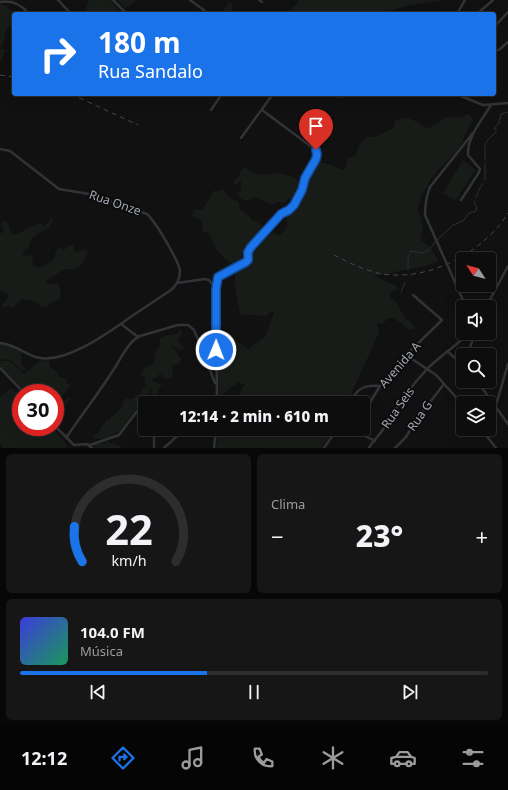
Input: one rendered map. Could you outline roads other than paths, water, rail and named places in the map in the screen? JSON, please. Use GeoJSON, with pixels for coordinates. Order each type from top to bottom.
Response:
{"type":"FeatureCollection","features":[{"type":"Feature","properties":{"kind":"street"},"geometry":{"type":"LineString","coordinates":[[58,0],[69,12]]}},
{"type":"Feature","properties":{"kind":"street"},"geometry":{"type":"LineString","coordinates":[[113,0],[125,12]]}},
{"type":"Feature","properties":{"kind":"street"},"geometry":{"type":"LineString","coordinates":[[190,0],[206,12]]}},
{"type":"Feature","properties":{"kind":"street"},"geometry":{"type":"LineString","coordinates":[[458,12],[465,0]]}},
{"type":"Feature","properties":{"kind":"street"},"geometry":{"type":"LineString","coordinates":[[478,12],[493,0]]}},
{"type":"Feature","properties":{"kind":"street"},"geometry":{"type":"LineString","coordinates":[[0,2],[7,1],[16,3],[27,12]]}},
{"type":"Feature","properties":{"kind":"street"},"geometry":{"type":"LineString","coordinates":[[496,25],[508,12]]}},
{"type":"Feature","properties":{"kind":"street"},"geometry":{"type":"LineString","coordinates":[[496,51],[508,42]]}},
{"type":"Feature","properties":{"kind":"street"},"geometry":{"type":"LineString","coordinates":[[211,110],[221,96]]}},
{"type":"Feature","properties":{"kind":"street"},"geometry":{"type":"LineString","coordinates":[[241,138],[272,96]]}},
{"type":"Feature","properties":{"kind":"street"},"geometry":{"type":"LineString","coordinates":[[461,96],[479,104],[491,105],[508,102]]}},
{"type":"Feature","properties":{"kind":"street"},"geometry":{"type":"LineString","coordinates":[[463,300],[425,215],[426,196],[430,187],[476,129],[491,105]]}},
{"type":"Feature","properties":{"kind":"street"},"geometry":{"type":"LineString","coordinates":[[217,396],[216,289],[218,277],[246,262],[248,260],[248,252],[251,247],[281,214],[291,209],[317,156],[317,152],[313,148],[262,110]]}},
{"type":"Feature","properties":{"kind":"street"},"geometry":{"type":"LineString","coordinates":[[461,200],[480,171],[479,167],[468,155],[468,146],[476,129]]}},
{"type":"Feature","properties":{"kind":"street","name":"Rua Onze"},"geometry":{"type":"LineString","coordinates":[[0,149],[10,151],[59,189],[89,194],[147,214],[154,221],[178,265],[180,270],[177,283]]}},
{"type":"Feature","properties":{"kind":"street"},"geometry":{"type":"LineString","coordinates":[[490,300],[508,266]]}},
{"type":"Feature","properties":{"kind":"street"},"geometry":{"type":"LineString","coordinates":[[0,343],[16,347],[39,358],[49,358],[61,355],[84,347],[100,339],[171,290],[177,283],[205,279],[209,280],[216,289]]}},
{"type":"Feature","properties":{"kind":"street","name":"Avenida A"},"geometry":{"type":"LineString","coordinates":[[370,402],[380,386],[406,355],[442,320],[412,295]]}},
{"type":"Feature","properties":{"kind":"street"},"geometry":{"type":"LineString","coordinates":[[121,324],[138,337]]}},
{"type":"Feature","properties":{"kind":"street"},"geometry":{"type":"LineString","coordinates":[[138,409],[119,435],[91,447],[87,444],[74,445],[66,438],[113,372],[121,357],[138,337],[178,325],[188,325],[194,330],[216,385]]}},
{"type":"Feature","properties":{"kind":"street","name":"Rua Seis"},"geometry":{"type":"LineString","coordinates":[[369,448],[402,399],[428,369],[461,340]]}},
{"type":"Feature","properties":{"kind":"street"},"geometry":{"type":"LineString","coordinates":[[447,351],[456,359]]}},
{"type":"Feature","properties":{"kind":"street"},"geometry":{"type":"LineString","coordinates":[[406,355],[428,369],[456,397]]}},
{"type":"Feature","properties":{"kind":"street"},"geometry":{"type":"LineString","coordinates":[[508,364],[496,406],[508,424]]}},
{"type":"Feature","properties":{"kind":"street"},"geometry":{"type":"LineString","coordinates":[[0,368],[15,384]]}},
{"type":"Feature","properties":{"kind":"street","name":"Rua G"},"geometry":{"type":"LineString","coordinates":[[395,448],[406,437],[417,419],[444,384]]}},
{"type":"Feature","properties":{"kind":"street"},"geometry":{"type":"LineString","coordinates":[[354,396],[356,392],[366,386],[380,386]]}},
{"type":"Feature","properties":{"kind":"street"},"geometry":{"type":"LineString","coordinates":[[482,388],[488,396]]}},
{"type":"Feature","properties":{"kind":"street"},"geometry":{"type":"LineString","coordinates":[[154,436],[154,448]]}},
{"type":"Feature","properties":{"kind":"street"},"geometry":{"type":"LineString","coordinates":[[164,448],[178,436]]}},
{"type":"Feature","properties":{"kind":"street"},"geometry":{"type":"LineString","coordinates":[[214,448],[215,436]]}},
{"type":"Feature","properties":{"kind":"street"},"geometry":{"type":"LineString","coordinates":[[324,448],[332,436]]}},
{"type":"Feature","properties":{"kind":"street"},"geometry":{"type":"LineString","coordinates":[[365,436],[375,441]]}},
{"type":"Feature","properties":{"kind":"street"},"geometry":{"type":"LineString","coordinates":[[487,436],[496,448]]}},
{"type":"Feature","properties":{"kind":"waterway"},"geometry":{"type":"LineString","coordinates":[[485,160],[486,143],[496,132],[496,129],[494,129],[499,123],[501,114],[508,112]]}},
{"type":"Feature","properties":{"kind":"waterway"},"geometry":{"type":"LineString","coordinates":[[485,163],[485,180]]}},
{"type":"Feature","properties":{"kind":"waterway"},"geometry":{"type":"LineString","coordinates":[[476,197],[483,183]]}},
{"type":"Feature","properties":{"kind":"waterway"},"geometry":{"type":"LineString","coordinates":[[437,240],[453,225],[463,221],[469,213],[476,211],[477,207],[474,201]]}},
{"type":"Feature","properties":{"kind":"waterway"},"geometry":{"type":"LineString","coordinates":[[408,270],[408,258],[411,251],[423,253],[430,249],[435,242]]}},
{"type":"Feature","properties":{"kind":"waterway"},"geometry":{"type":"LineString","coordinates":[[401,292],[405,282]]}},
{"type":"Feature","properties":{"kind":"railway"},"geometry":{"type":"LineString","coordinates":[[0,75],[12,77]]}},
{"type":"Feature","properties":{"kind":"railway"},"geometry":{"type":"LineString","coordinates":[[75,96],[138,125]]}},
{"type":"Feature","properties":{"kind":"railway"},"geometry":{"type":"LineString","coordinates":[[334,255],[363,268],[386,275],[410,274],[427,271],[443,266],[474,249],[499,226],[508,213]]}}]}
